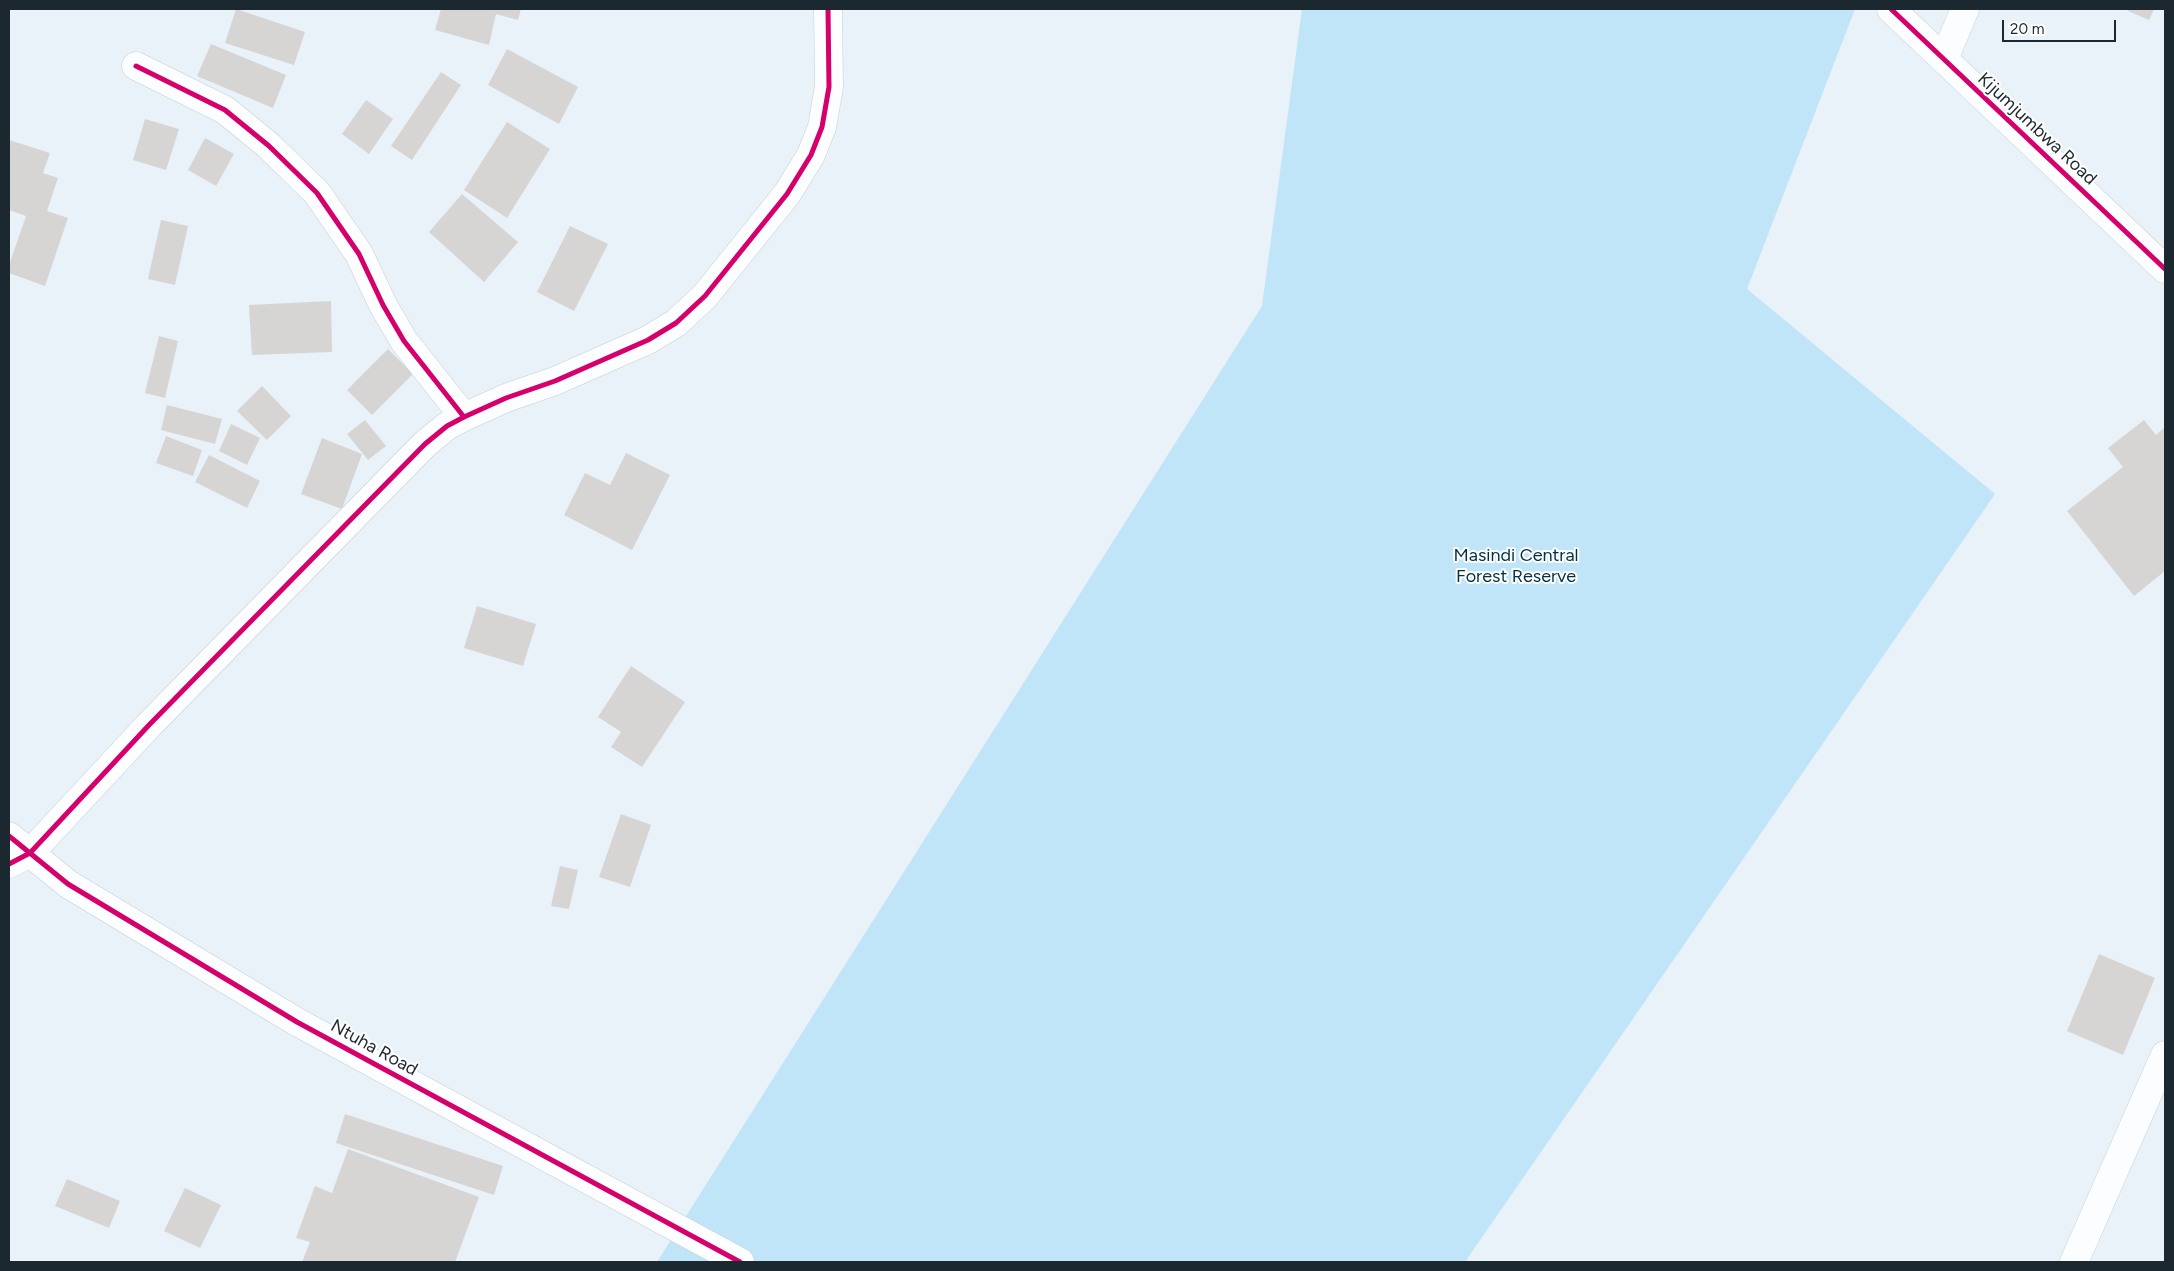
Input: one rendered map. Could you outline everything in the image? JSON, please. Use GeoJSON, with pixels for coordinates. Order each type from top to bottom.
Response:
{"type":"FeatureCollection","features":[{"type":"Feature","properties":{"kind":"street"},"geometry":{"type":"LineString","coordinates":[[20,858],[406,463],[447,426],[506,398],[555,381],[648,340],[676,323],[705,296],[787,194],[811,155],[822,127],[829,86],[828,9]]}},
{"type":"Feature","properties":{"kind":"street","name":"Kijumjumbwa Road"},"geometry":{"type":"LineString","coordinates":[[1890,9],[2165,269]]}},
{"type":"Feature","properties":{"kind":"street"},"geometry":{"type":"LineString","coordinates":[[1944,59],[1965,9]]}},
{"type":"Feature","properties":{"kind":"street"},"geometry":{"type":"LineString","coordinates":[[136,66],[225,110],[269,146],[317,193],[358,254],[404,341],[464,417]]}},
{"type":"Feature","properties":{"kind":"street","name":"Ntuha Road"},"geometry":{"type":"LineString","coordinates":[[9,836],[20,858],[68,884],[297,1022],[740,1262]]}},
{"type":"Feature","properties":{"kind":"street"},"geometry":{"type":"LineString","coordinates":[[2074,1262],[2165,1055]]}},
{"type":"Feature","properties":{"kind":"green space","name":"Masindi Central Forest Reserve"},"geometry":{"type":"Polygon","coordinates":[[[1302,9],[1855,9],[1747,289],[1995,494],[1465,1262],[657,1262],[1262,306],[1302,9]]]}},
{"type":"Feature","properties":{"kind":"building"},"geometry":{"type":"Polygon","coordinates":[[[236,9],[305,32],[294,65],[225,43],[236,9]]]}},
{"type":"Feature","properties":{"kind":"building"},"geometry":{"type":"Polygon","coordinates":[[[441,9],[521,9],[518,20],[496,14],[489,45],[435,30],[441,9]]]}},
{"type":"Feature","properties":{"kind":"building"},"geometry":{"type":"Polygon","coordinates":[[[2129,9],[2154,9],[2149,20],[2128,11],[2129,9]]]}},
{"type":"Feature","properties":{"kind":"building"},"geometry":{"type":"Polygon","coordinates":[[[211,44],[286,75],[273,108],[197,76],[211,44]]]}},
{"type":"Feature","properties":{"kind":"building"},"geometry":{"type":"Polygon","coordinates":[[[507,49],[578,87],[559,124],[488,85],[507,49]]]}},
{"type":"Feature","properties":{"kind":"building"},"geometry":{"type":"Polygon","coordinates":[[[441,72],[461,85],[412,160],[391,146],[441,72]]]}},
{"type":"Feature","properties":{"kind":"building"},"geometry":{"type":"Polygon","coordinates":[[[366,100],[393,119],[369,154],[342,134],[366,100]]]}},
{"type":"Feature","properties":{"kind":"building"},"geometry":{"type":"Polygon","coordinates":[[[145,119],[179,129],[166,170],[133,160],[145,119]]]}},
{"type":"Feature","properties":{"kind":"building"},"geometry":{"type":"Polygon","coordinates":[[[507,122],[550,149],[507,218],[464,190],[507,122]]]}},
{"type":"Feature","properties":{"kind":"building"},"geometry":{"type":"Polygon","coordinates":[[[205,138],[234,154],[216,186],[188,170],[205,138]]]}},
{"type":"Feature","properties":{"kind":"building"},"geometry":{"type":"Polygon","coordinates":[[[9,140],[50,153],[43,173],[58,178],[47,211],[68,218],[45,286],[9,273],[9,265],[26,216],[9,210],[9,140]]]}},
{"type":"Feature","properties":{"kind":"building"},"geometry":{"type":"Polygon","coordinates":[[[462,194],[518,242],[484,282],[429,232],[462,194]]]}},
{"type":"Feature","properties":{"kind":"building"},"geometry":{"type":"Polygon","coordinates":[[[161,220],[188,226],[175,285],[148,279],[161,220]]]}},
{"type":"Feature","properties":{"kind":"building"},"geometry":{"type":"Polygon","coordinates":[[[570,226],[608,244],[574,311],[537,292],[570,226]]]}},
{"type":"Feature","properties":{"kind":"building"},"geometry":{"type":"Polygon","coordinates":[[[331,301],[332,352],[252,355],[249,305],[331,301]]]}},
{"type":"Feature","properties":{"kind":"building"},"geometry":{"type":"Polygon","coordinates":[[[159,336],[178,341],[165,398],[145,393],[159,336]]]}},
{"type":"Feature","properties":{"kind":"building"},"geometry":{"type":"Polygon","coordinates":[[[388,349],[413,374],[372,415],[347,390],[388,349]]]}},
{"type":"Feature","properties":{"kind":"building"},"geometry":{"type":"Polygon","coordinates":[[[262,386],[291,416],[267,440],[237,411],[262,386]]]}},
{"type":"Feature","properties":{"kind":"building"},"geometry":{"type":"Polygon","coordinates":[[[167,405],[222,419],[215,444],[161,430],[167,405]]]}},
{"type":"Feature","properties":{"kind":"building"},"geometry":{"type":"Polygon","coordinates":[[[365,420],[386,446],[368,460],[347,434],[365,420]]]}},
{"type":"Feature","properties":{"kind":"building"},"geometry":{"type":"Polygon","coordinates":[[[2144,420],[2156,435],[2165,427],[2165,571],[2134,596],[2067,511],[2123,467],[2108,448],[2144,420]]]}},
{"type":"Feature","properties":{"kind":"building"},"geometry":{"type":"Polygon","coordinates":[[[231,424],[260,438],[247,465],[219,451],[231,424]]]}},
{"type":"Feature","properties":{"kind":"building"},"geometry":{"type":"Polygon","coordinates":[[[166,436],[202,450],[193,476],[156,463],[166,436]]]}},
{"type":"Feature","properties":{"kind":"building"},"geometry":{"type":"Polygon","coordinates":[[[322,438],[362,454],[342,509],[301,494],[322,438]]]}},
{"type":"Feature","properties":{"kind":"building"},"geometry":{"type":"Polygon","coordinates":[[[626,453],[670,475],[632,550],[564,515],[585,473],[610,485],[626,453]]]}},
{"type":"Feature","properties":{"kind":"building"},"geometry":{"type":"Polygon","coordinates":[[[209,455],[260,481],[247,508],[195,482],[209,455]]]}},
{"type":"Feature","properties":{"kind":"building"},"geometry":{"type":"Polygon","coordinates":[[[477,606],[536,624],[523,666],[464,648],[477,606]]]}},
{"type":"Feature","properties":{"kind":"building"},"geometry":{"type":"Polygon","coordinates":[[[631,666],[685,702],[642,767],[611,747],[621,732],[598,717],[631,666]]]}},
{"type":"Feature","properties":{"kind":"building"},"geometry":{"type":"Polygon","coordinates":[[[621,814],[651,825],[630,887],[599,877],[621,814]]]}},
{"type":"Feature","properties":{"kind":"building"},"geometry":{"type":"Polygon","coordinates":[[[560,866],[578,870],[569,909],[551,906],[560,866]]]}},
{"type":"Feature","properties":{"kind":"building"},"geometry":{"type":"Polygon","coordinates":[[[2099,954],[2155,978],[2123,1055],[2067,1031],[2099,954]]]}},
{"type":"Feature","properties":{"kind":"building"},"geometry":{"type":"Polygon","coordinates":[[[345,1114],[503,1166],[494,1195],[336,1143],[345,1114]]]}},
{"type":"Feature","properties":{"kind":"building"},"geometry":{"type":"Polygon","coordinates":[[[348,1149],[479,1197],[455,1262],[302,1262],[310,1242],[296,1238],[315,1186],[332,1193],[348,1149]]]}},
{"type":"Feature","properties":{"kind":"building"},"geometry":{"type":"Polygon","coordinates":[[[67,1179],[120,1201],[109,1228],[55,1206],[67,1179]]]}},
{"type":"Feature","properties":{"kind":"building"},"geometry":{"type":"Polygon","coordinates":[[[185,1188],[221,1205],[200,1248],[164,1231],[185,1188]]]}},
{"type":"Feature","properties":{"kind":"cycle path"},"geometry":{"type":"LineString","coordinates":[[9,864],[30,853],[149,725],[425,444],[447,426],[506,398],[555,381],[648,340],[676,323],[705,296],[787,194],[811,155],[822,127],[829,87],[828,9]]}},
{"type":"Feature","properties":{"kind":"cycle path"},"geometry":{"type":"LineString","coordinates":[[1891,9],[2165,269]]}},
{"type":"Feature","properties":{"kind":"cycle path"},"geometry":{"type":"LineString","coordinates":[[136,66],[225,110],[269,146],[317,193],[359,254],[383,305],[404,341],[464,417]]}},
{"type":"Feature","properties":{"kind":"cycle path"},"geometry":{"type":"LineString","coordinates":[[9,836],[68,884],[297,1022],[740,1262]]}}]}
